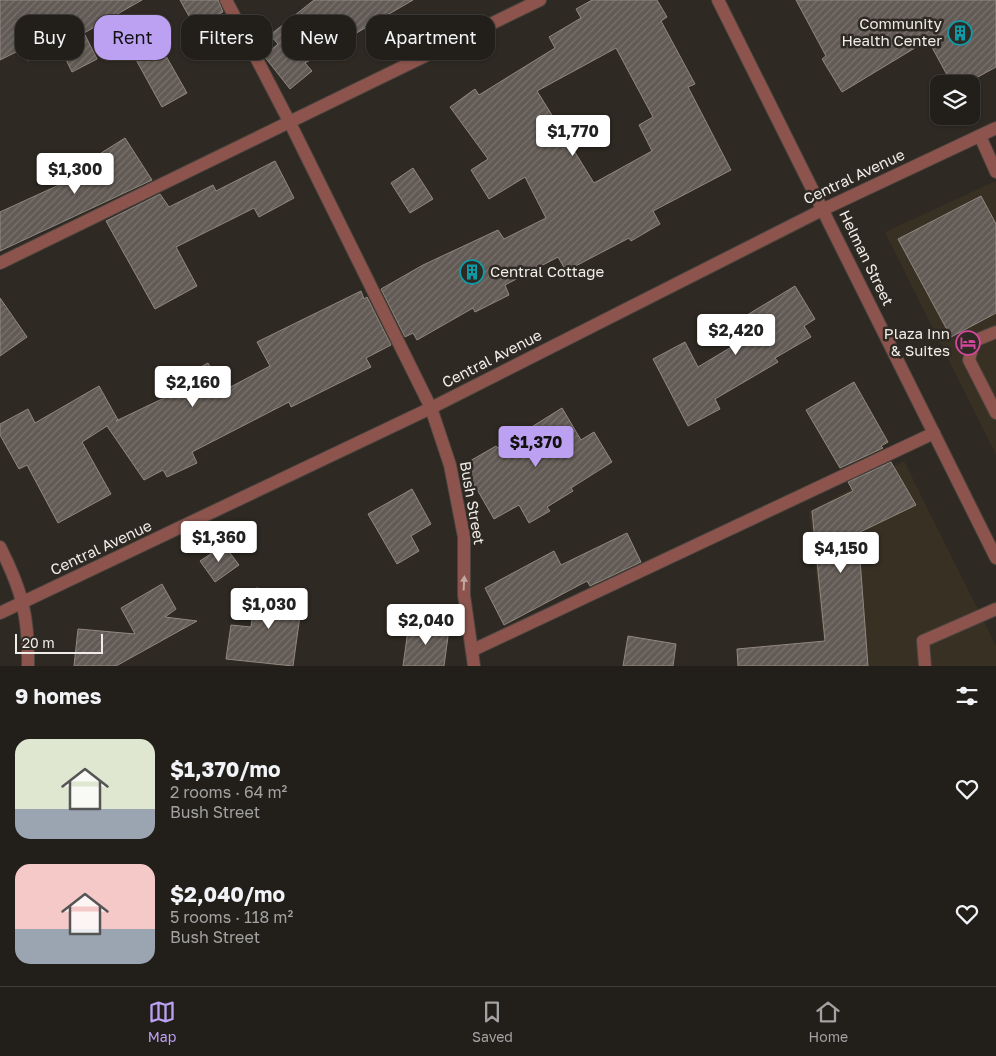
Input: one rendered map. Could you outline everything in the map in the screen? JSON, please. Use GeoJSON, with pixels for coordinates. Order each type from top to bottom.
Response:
{"type":"FeatureCollection","features":[{"type":"Feature","properties":{"kind":"street","name":"Bush Street"},"geometry":{"type":"LineString","coordinates":[[226,0],[290,123],[431,408],[450,465],[464,537],[464,595],[474,666]]}},
{"type":"Feature","properties":{"kind":"street"},"geometry":{"type":"LineString","coordinates":[[0,263],[540,0]]}},
{"type":"Feature","properties":{"kind":"street","name":"Helman Street"},"geometry":{"type":"LineString","coordinates":[[718,0],[824,209],[996,558]]}},
{"type":"Feature","properties":{"kind":"street","name":"Central Avenue"},"geometry":{"type":"LineString","coordinates":[[0,613],[431,408],[824,209],[996,128]]}},
{"type":"Feature","properties":{"kind":"street"},"geometry":{"type":"LineString","coordinates":[[980,136],[996,172]]}},
{"type":"Feature","properties":{"kind":"street"},"geometry":{"type":"LineString","coordinates":[[996,332],[974,340],[969,360],[996,413]]}},
{"type":"Feature","properties":{"kind":"street"},"geometry":{"type":"LineString","coordinates":[[473,650],[934,433]]}},
{"type":"Feature","properties":{"kind":"street"},"geometry":{"type":"LineString","coordinates":[[0,546],[18,585],[23,603],[28,638],[28,666]]}},
{"type":"Feature","properties":{"kind":"street"},"geometry":{"type":"LineString","coordinates":[[926,666],[923,641],[996,608]]}},
{"type":"Feature","properties":{"kind":"shaded area","name":"Plaza Inn & Suites"},"geometry":{"type":"Polygon","coordinates":[[[996,181],[996,455],[885,232],[996,181]]]}},
{"type":"Feature","properties":{"kind":"shaded area"},"geometry":{"type":"Polygon","coordinates":[[[904,461],[996,646],[996,666],[826,666],[809,511],[904,461]]]}},
{"type":"Feature","properties":{"kind":"building"},"geometry":{"type":"Polygon","coordinates":[[[0,0],[142,0],[116,15],[94,15],[94,27],[84,33],[84,15],[15,15],[15,52],[0,60],[0,0]]]}},
{"type":"Feature","properties":{"kind":"building"},"geometry":{"type":"Polygon","coordinates":[[[180,0],[218,0],[223,12],[217,15],[188,15],[180,0]]]}},
{"type":"Feature","properties":{"kind":"building"},"geometry":{"type":"Polygon","coordinates":[[[314,0],[413,0],[387,15],[366,15],[366,27],[356,33],[356,15],[295,15],[314,0]]]}},
{"type":"Feature","properties":{"kind":"building"},"geometry":{"type":"Polygon","coordinates":[[[592,0],[657,0],[667,17],[661,21],[695,84],[688,87],[731,170],[653,211],[660,224],[631,241],[629,238],[566,271],[558,257],[505,285],[509,295],[475,312],[473,308],[417,340],[413,333],[405,337],[381,289],[423,265],[498,230],[504,239],[546,218],[525,177],[489,199],[471,170],[488,159],[450,107],[475,89],[479,95],[555,48],[549,37],[581,18],[576,9],[592,0]],[[616,48],[537,91],[594,183],[652,151],[639,125],[653,117],[616,48]]]}},
{"type":"Feature","properties":{"kind":"building"},"geometry":{"type":"Polygon","coordinates":[[[796,0],[996,0],[996,67],[980,76],[947,75],[928,40],[842,92],[822,59],[826,56],[796,0]]]}},
{"type":"Feature","properties":{"kind":"building"},"geometry":{"type":"Polygon","coordinates":[[[282,25],[282,60],[310,60],[305,63],[312,71],[290,89],[267,60],[272,60],[272,49],[278,44],[272,37],[272,33],[282,25]]]}},
{"type":"Feature","properties":{"kind":"building"},"geometry":{"type":"Polygon","coordinates":[[[84,33],[94,53],[95,60],[72,72],[66,60],[84,60],[84,33]]]}},
{"type":"Feature","properties":{"kind":"building"},"geometry":{"type":"Polygon","coordinates":[[[136,60],[168,60],[187,93],[162,107],[136,60]]]}},
{"type":"Feature","properties":{"kind":"building"},"geometry":{"type":"Polygon","coordinates":[[[125,138],[152,180],[0,251],[0,212],[83,174],[79,167],[125,138]]]}},
{"type":"Feature","properties":{"kind":"building"},"geometry":{"type":"Polygon","coordinates":[[[275,161],[294,198],[259,217],[254,208],[176,247],[197,286],[155,309],[106,221],[160,194],[169,207],[213,185],[216,191],[275,161]]]}},
{"type":"Feature","properties":{"kind":"building"},"geometry":{"type":"Polygon","coordinates":[[[413,168],[433,199],[410,213],[391,183],[413,168]]]}},
{"type":"Feature","properties":{"kind":"building"},"geometry":{"type":"Polygon","coordinates":[[[981,196],[996,224],[996,313],[951,337],[898,239],[981,196]]]}},
{"type":"Feature","properties":{"kind":"building"},"geometry":{"type":"Polygon","coordinates":[[[795,286],[815,319],[804,326],[811,337],[775,358],[778,362],[715,399],[720,409],[688,426],[653,359],[685,342],[698,367],[738,343],[732,334],[751,322],[747,315],[795,286]]]}},
{"type":"Feature","properties":{"kind":"building"},"geometry":{"type":"Polygon","coordinates":[[[361,291],[364,299],[367,297],[391,345],[366,358],[371,367],[291,407],[289,402],[192,452],[197,463],[167,477],[163,470],[144,480],[107,426],[82,442],[111,494],[58,523],[27,465],[19,469],[0,435],[0,424],[28,409],[35,423],[99,386],[118,420],[116,421],[189,386],[184,376],[208,363],[223,391],[270,366],[257,342],[361,291]]]}},
{"type":"Feature","properties":{"kind":"building"},"geometry":{"type":"Polygon","coordinates":[[[0,298],[27,337],[0,356],[0,298]]]}},
{"type":"Feature","properties":{"kind":"building"},"geometry":{"type":"Polygon","coordinates":[[[854,382],[888,442],[881,446],[883,448],[840,468],[806,410],[854,382]]]}},
{"type":"Feature","properties":{"kind":"building"},"geometry":{"type":"Polygon","coordinates":[[[562,408],[581,440],[594,432],[612,462],[571,488],[573,491],[547,507],[550,511],[529,523],[519,505],[494,519],[463,465],[496,446],[498,448],[562,408]]]}},
{"type":"Feature","properties":{"kind":"building"},"geometry":{"type":"Polygon","coordinates":[[[891,462],[916,505],[858,533],[868,666],[738,666],[737,649],[825,641],[812,511],[853,491],[848,482],[891,462]]]}},
{"type":"Feature","properties":{"kind":"building"},"geometry":{"type":"Polygon","coordinates":[[[412,489],[431,524],[411,536],[419,551],[397,564],[368,514],[412,489]]]}},
{"type":"Feature","properties":{"kind":"building"},"geometry":{"type":"Polygon","coordinates":[[[627,533],[641,562],[590,586],[587,581],[504,625],[485,588],[554,551],[561,565],[627,533]]]}},
{"type":"Feature","properties":{"kind":"building"},"geometry":{"type":"Polygon","coordinates":[[[224,545],[239,565],[215,582],[200,561],[224,545]]]}},
{"type":"Feature","properties":{"kind":"building"},"geometry":{"type":"Polygon","coordinates":[[[162,584],[176,609],[165,617],[197,621],[116,666],[74,666],[78,629],[135,634],[121,608],[162,584]]]}},
{"type":"Feature","properties":{"kind":"building"},"geometry":{"type":"Polygon","coordinates":[[[256,588],[303,594],[293,666],[226,659],[231,625],[251,627],[256,588]]]}},
{"type":"Feature","properties":{"kind":"building"},"geometry":{"type":"Polygon","coordinates":[[[409,623],[449,629],[444,666],[403,666],[409,623]]]}},
{"type":"Feature","properties":{"kind":"building"},"geometry":{"type":"Polygon","coordinates":[[[628,636],[676,644],[673,666],[623,666],[628,636]]]}},
{"type":"Feature","properties":{"kind":"place","name":"Community Health Center"},"geometry":{"type":"Point","coordinates":[960,33]}},
{"type":"Feature","properties":{"kind":"place","name":"Central Cottage"},"geometry":{"type":"Point","coordinates":[472,272]}},
{"type":"Feature","properties":{"kind":"place","name":"Plaza Inn & Suites"},"geometry":{"type":"Point","coordinates":[968,343]}}]}
